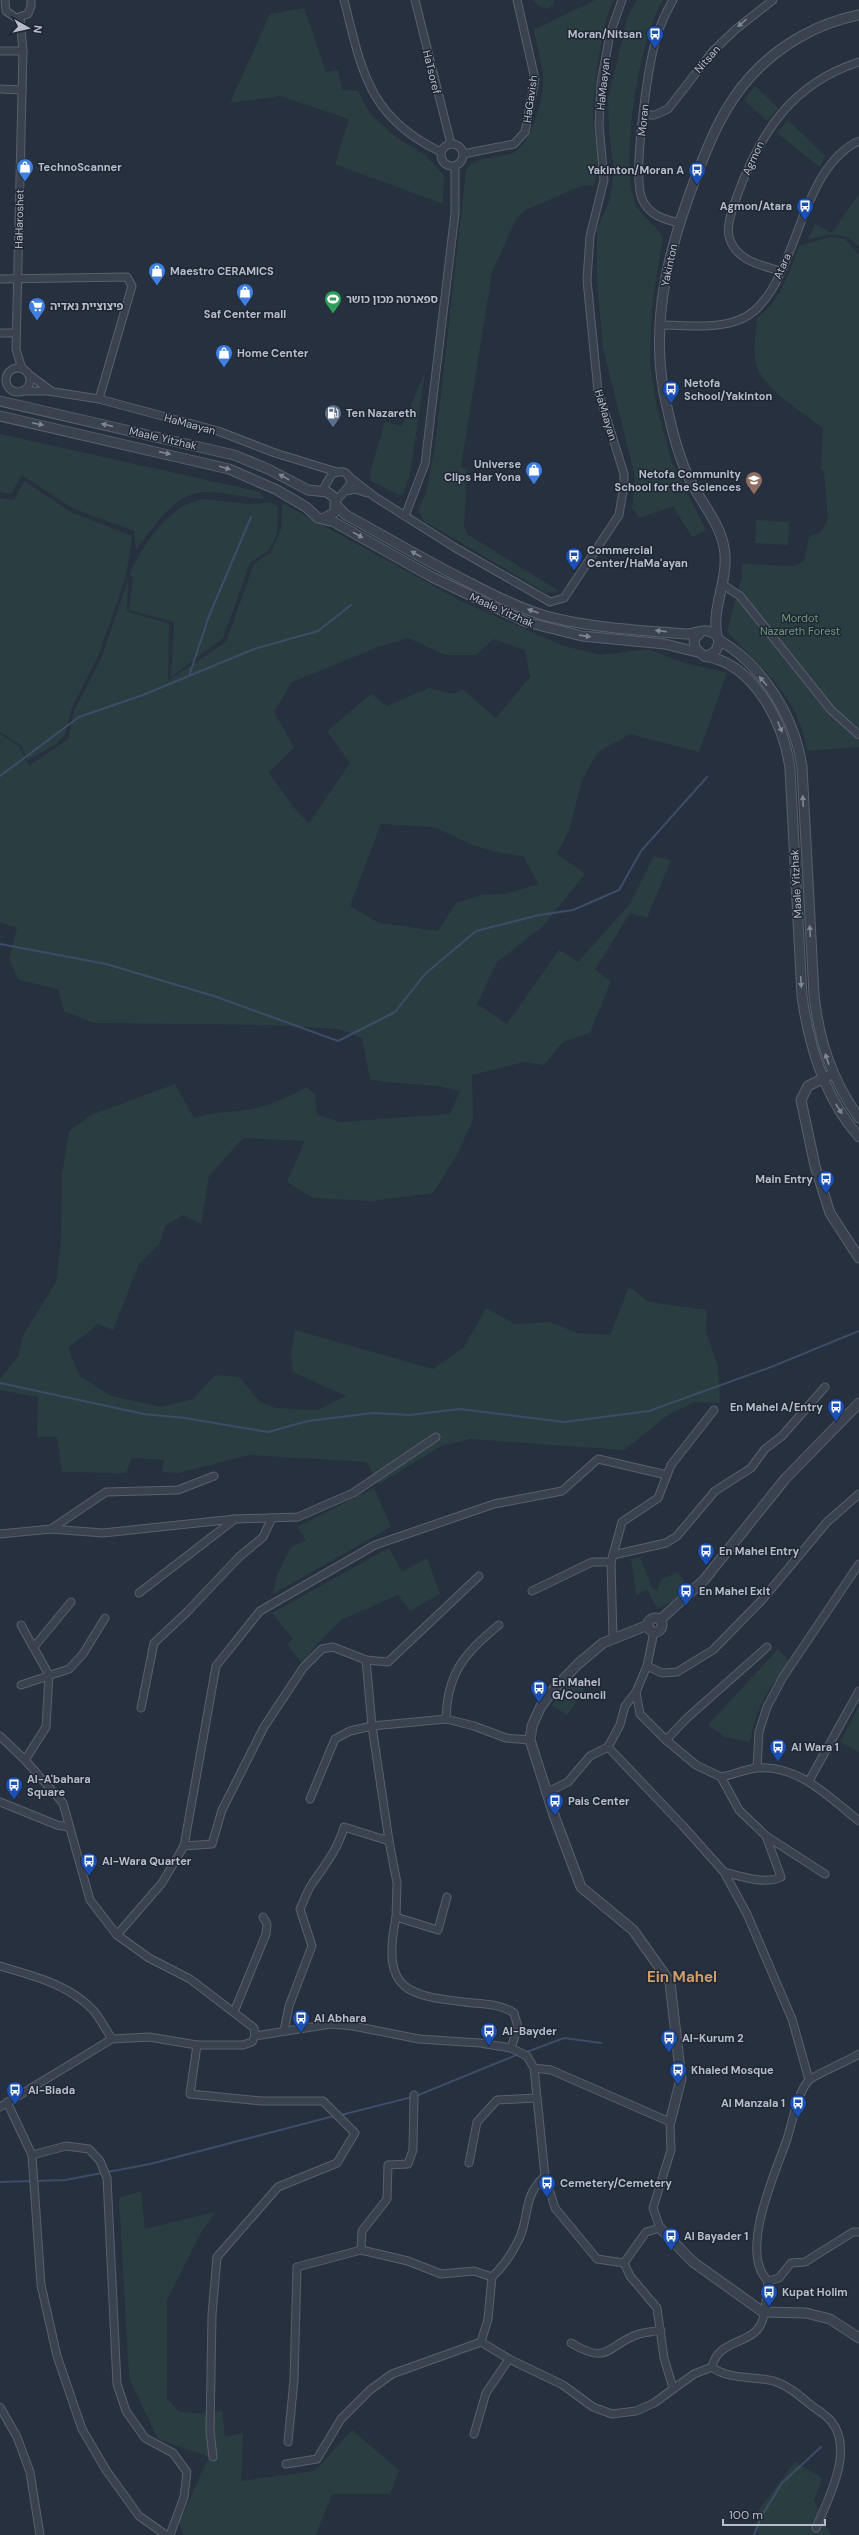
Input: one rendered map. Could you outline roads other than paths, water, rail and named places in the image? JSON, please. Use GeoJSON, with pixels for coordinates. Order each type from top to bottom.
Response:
{"type":"FeatureCollection","features":[{"type":"Feature","properties":{"kind":"street"},"geometry":{"type":"LineString","coordinates":[[5,0],[3,13],[12,17],[20,18],[30,10],[30,0]]}},
{"type":"Feature","properties":{"kind":"street"},"geometry":{"type":"LineString","coordinates":[[344,0],[360,64],[372,94],[380,106],[400,125],[441,152]]}},
{"type":"Feature","properties":{"kind":"street","name":"HaTsoref"},"geometry":{"type":"LineString","coordinates":[[415,0],[451,144]]}},
{"type":"Feature","properties":{"kind":"street","name":"HaGavish"},"geometry":{"type":"LineString","coordinates":[[463,154],[514,144],[525,132],[535,79],[517,0]]}},
{"type":"Feature","properties":{"kind":"street","name":"HaMaayan"},"geometry":{"type":"LineString","coordinates":[[22,391],[58,392],[100,399],[218,431],[274,453],[337,472],[342,472],[375,497],[404,516],[550,602],[564,598],[619,515],[624,474],[598,391],[588,309],[587,258],[604,180],[599,125],[601,83],[610,34],[622,0]]}},
{"type":"Feature","properties":{"kind":"street","name":"Moran"},"geometry":{"type":"LineString","coordinates":[[674,0],[656,39],[638,165],[639,189],[643,200],[654,214],[679,223]]}},
{"type":"Feature","properties":{"kind":"street","name":"Nitsan"},"geometry":{"type":"LineString","coordinates":[[644,115],[656,115],[668,109],[713,51],[741,24],[774,0]]}},
{"type":"Feature","properties":{"kind":"street","name":"Yakinton"},"geometry":{"type":"LineString","coordinates":[[718,638],[714,620],[722,585],[725,562],[723,543],[688,475],[671,423],[664,391],[660,325],[664,280],[679,223],[711,138],[736,96],[750,77],[779,51],[800,37],[831,22],[859,15]]}},
{"type":"Feature","properties":{"kind":"street","name":"HaHaroshet"},"geometry":{"type":"LineString","coordinates":[[20,18],[23,51],[16,349],[22,369]]}},
{"type":"Feature","properties":{"kind":"street"},"geometry":{"type":"LineString","coordinates":[[0,51],[23,51]]}},
{"type":"Feature","properties":{"kind":"street","name":"Agmon"},"geometry":{"type":"LineString","coordinates":[[780,271],[750,261],[739,254],[729,239],[732,213],[744,177],[766,131],[795,98],[832,72],[859,62]]}},
{"type":"Feature","properties":{"kind":"street"},"geometry":{"type":"LineString","coordinates":[[0,89],[22,90]]}},
{"type":"Feature","properties":{"kind":"street","name":"Atara"},"geometry":{"type":"LineString","coordinates":[[660,325],[707,325],[736,321],[755,311],[763,302],[780,271],[819,181],[840,155],[859,141]]}},
{"type":"Feature","properties":{"kind":"street"},"geometry":{"type":"LineString","coordinates":[[451,144],[460,148],[463,154],[461,161],[455,166],[448,166],[443,162],[441,152],[445,146],[451,144]]}},
{"type":"Feature","properties":{"kind":"street"},"geometry":{"type":"LineString","coordinates":[[404,516],[425,464],[455,213],[455,166]]}},
{"type":"Feature","properties":{"kind":"street"},"geometry":{"type":"LineString","coordinates":[[0,278],[127,277],[132,286],[100,399]]}},
{"type":"Feature","properties":{"kind":"street"},"geometry":{"type":"LineString","coordinates":[[0,333],[16,333]]}},
{"type":"Feature","properties":{"kind":"street","name":"HaHaroshet"},"geometry":{"type":"LineString","coordinates":[[9,372],[16,349]]}},
{"type":"Feature","properties":{"kind":"street"},"geometry":{"type":"LineString","coordinates":[[0,377],[9,372],[22,369],[28,374],[28,386],[22,391],[0,385]]}},
{"type":"Feature","properties":{"kind":"street"},"geometry":{"type":"LineString","coordinates":[[9,372],[6,383],[10,388]]}},
{"type":"Feature","properties":{"kind":"street","name":"HaMaayan"},"geometry":{"type":"LineString","coordinates":[[28,374],[42,386],[58,392]]}},
{"type":"Feature","properties":{"kind":"street","name":"Maale Yitzhak"},"geometry":{"type":"LineString","coordinates":[[0,401],[234,455],[268,468],[308,490],[321,491]]}},
{"type":"Feature","properties":{"kind":"street","name":"Maale Yitzhak"},"geometry":{"type":"LineString","coordinates":[[0,416],[229,469],[277,490],[306,507],[311,512]]}},
{"type":"Feature","properties":{"kind":"street"},"geometry":{"type":"LineString","coordinates":[[319,466],[326,471],[328,479]]}},
{"type":"Feature","properties":{"kind":"street"},"geometry":{"type":"LineString","coordinates":[[337,472],[328,479],[321,491],[310,498],[311,512],[322,519],[332,516],[336,504],[350,482],[348,476]]}},
{"type":"Feature","properties":{"kind":"street","name":"HaMaayan"},"geometry":{"type":"LineString","coordinates":[[346,490],[359,490],[375,497]]}},
{"type":"Feature","properties":{"kind":"street"},"geometry":{"type":"LineString","coordinates":[[321,491],[332,494],[336,504]]}},
{"type":"Feature","properties":{"kind":"street","name":"Maale Yitzhak"},"geometry":{"type":"LineString","coordinates":[[336,504],[346,515],[438,566],[496,596],[536,612],[563,620],[604,626],[690,635],[701,632]]}},
{"type":"Feature","properties":{"kind":"street","name":"Maale Yitzhak"},"geometry":{"type":"LineString","coordinates":[[322,519],[334,522],[468,596],[526,622],[582,636],[665,644],[725,660],[754,688],[772,712],[785,744],[790,769],[802,996],[809,1040],[822,1078],[837,1107],[859,1137]]}},
{"type":"Feature","properties":{"kind":"street"},"geometry":{"type":"LineString","coordinates":[[722,585],[740,596],[831,710],[859,735]]}},
{"type":"Feature","properties":{"kind":"street","name":"Yakinton"},"geometry":{"type":"LineString","coordinates":[[701,632],[722,585]]}},
{"type":"Feature","properties":{"kind":"street"},"geometry":{"type":"LineString","coordinates":[[708,631],[718,638],[716,651],[700,654],[694,644],[701,632],[708,631]]}},
{"type":"Feature","properties":{"kind":"street","name":"Maale Yitzhak"},"geometry":{"type":"LineString","coordinates":[[718,638],[746,663],[776,697],[787,716],[798,747],[802,768],[814,995],[821,1038],[833,1074],[859,1118]]}},
{"type":"Feature","properties":{"kind":"street"},"geometry":{"type":"LineString","coordinates":[[833,1074],[808,1086],[802,1094],[805,1122],[815,1166],[830,1214],[859,1258]]}},
{"type":"Feature","properties":{"kind":"street"},"geometry":{"type":"LineString","coordinates":[[532,1590],[592,1562],[666,1543],[678,1536],[715,1491],[751,1468],[765,1449],[782,1436],[825,1387]]}},
{"type":"Feature","properties":{"kind":"street"},"geometry":{"type":"LineString","coordinates":[[660,1620],[704,1580],[786,1479],[859,1403]]}},
{"type":"Feature","properties":{"kind":"street"},"geometry":{"type":"LineString","coordinates":[[613,1638],[612,1558],[622,1522],[658,1498],[671,1465],[714,1410]]}},
{"type":"Feature","properties":{"kind":"street"},"geometry":{"type":"LineString","coordinates":[[0,1534],[51,1529],[103,1533],[235,1518],[298,1517],[353,1493],[436,1437]]}},
{"type":"Feature","properties":{"kind":"street"},"geometry":{"type":"LineString","coordinates":[[117,1935],[162,1883],[184,1846],[216,1666],[260,1611],[375,1545],[494,1504],[562,1491],[598,1458],[667,1475]]}},
{"type":"Feature","properties":{"kind":"street"},"geometry":{"type":"LineString","coordinates":[[51,1529],[106,1492],[178,1490],[214,1476]]}},
{"type":"Feature","properties":{"kind":"street"},"geometry":{"type":"LineString","coordinates":[[647,1666],[662,1673],[677,1672],[713,1650],[761,1601],[827,1522],[859,1494]]}},
{"type":"Feature","properties":{"kind":"street"},"geometry":{"type":"LineString","coordinates":[[139,1594],[235,1518]]}},
{"type":"Feature","properties":{"kind":"street"},"geometry":{"type":"LineString","coordinates":[[141,1708],[154,1643],[187,1612],[239,1557],[263,1537],[272,1518]]}},
{"type":"Feature","properties":{"kind":"street"},"geometry":{"type":"LineString","coordinates":[[757,1768],[759,1732],[767,1707],[783,1677],[859,1564]]}},
{"type":"Feature","properties":{"kind":"street"},"geometry":{"type":"LineString","coordinates":[[184,1846],[212,1844],[222,1810],[264,1726],[303,1668],[322,1649],[333,1647],[366,1660],[388,1662],[479,1576]]}},
{"type":"Feature","properties":{"kind":"street"},"geometry":{"type":"LineString","coordinates":[[34,1647],[71,1602]]}},
{"type":"Feature","properties":{"kind":"street"},"geometry":{"type":"LineString","coordinates":[[21,1685],[69,1669],[83,1654],[105,1618]]}},
{"type":"Feature","properties":{"kind":"street"},"geometry":{"type":"LineString","coordinates":[[660,1620],[654,1618],[648,1624],[613,1638],[578,1664],[552,1691],[540,1708],[532,1726],[530,1740],[546,1793],[581,1887],[633,1930],[670,1982],[681,2079],[670,2122],[671,2150],[653,2208],[660,2228],[693,2262],[763,2312],[806,2313],[830,2319],[859,2338]]}},
{"type":"Feature","properties":{"kind":"street"},"geometry":{"type":"LineString","coordinates":[[546,1793],[568,1782],[590,1756],[608,1747],[620,1725],[625,1706],[636,1692],[647,1666],[654,1632],[661,1627],[660,1620]]}},
{"type":"Feature","properties":{"kind":"street"},"geometry":{"type":"LineString","coordinates":[[648,1624],[650,1630],[654,1632]]}},
{"type":"Feature","properties":{"kind":"street"},"geometry":{"type":"LineString","coordinates":[[21,1625],[49,1675],[46,1727],[25,1760]]}},
{"type":"Feature","properties":{"kind":"street"},"geometry":{"type":"LineString","coordinates":[[446,1719],[447,1697],[454,1674],[474,1645],[499,1625]]}},
{"type":"Feature","properties":{"kind":"street"},"geometry":{"type":"LineString","coordinates":[[666,1740],[686,1718],[767,1647]]}},
{"type":"Feature","properties":{"kind":"street"},"geometry":{"type":"LineString","coordinates":[[366,1660],[372,1726],[389,1841],[397,1883],[396,1917],[392,1937],[392,1967],[405,1988],[414,1994],[437,1999],[492,2005],[508,2008],[514,2012],[518,2019],[516,2037],[511,2048]]}},
{"type":"Feature","properties":{"kind":"street"},"geometry":{"type":"LineString","coordinates":[[809,1781],[859,1691]]}},
{"type":"Feature","properties":{"kind":"street"},"geometry":{"type":"LineString","coordinates":[[636,1692],[640,1714],[666,1740],[696,1765],[721,1777],[738,1810],[766,1836],[825,1874]]}},
{"type":"Feature","properties":{"kind":"street"},"geometry":{"type":"LineString","coordinates":[[310,1799],[335,1739],[350,1731],[372,1726],[446,1719],[474,1726],[506,1738],[530,1740]]}},
{"type":"Feature","properties":{"kind":"street"},"geometry":{"type":"LineString","coordinates":[[0,1736],[25,1760],[63,1804],[68,1827],[90,1900],[117,1935],[149,1958],[190,1979],[254,2028],[255,2036],[252,2042],[243,2045],[197,2045],[149,2037],[112,2038],[0,2107]]}},
{"type":"Feature","properties":{"kind":"street"},"geometry":{"type":"LineString","coordinates":[[608,1747],[683,1826],[724,1872],[747,1914],[792,2019],[809,2080]]}},
{"type":"Feature","properties":{"kind":"street"},"geometry":{"type":"LineString","coordinates":[[721,1777],[757,1768],[784,1771],[809,1781],[859,1821]]}},
{"type":"Feature","properties":{"kind":"street"},"geometry":{"type":"LineString","coordinates":[[0,1802],[57,1825],[68,1827]]}},
{"type":"Feature","properties":{"kind":"street"},"geometry":{"type":"LineString","coordinates":[[284,2031],[289,2006],[312,1946],[300,1909],[311,1885],[326,1866],[340,1840],[344,1827],[389,1841]]}},
{"type":"Feature","properties":{"kind":"street"},"geometry":{"type":"LineString","coordinates":[[724,1872],[747,1878],[775,1880],[781,1877],[766,1836]]}},
{"type":"Feature","properties":{"kind":"street"},"geometry":{"type":"LineString","coordinates":[[396,1917],[438,1930],[447,1897]]}},
{"type":"Feature","properties":{"kind":"street"},"geometry":{"type":"LineString","coordinates":[[234,2012],[266,1934],[267,1924],[263,1917]]}},
{"type":"Feature","properties":{"kind":"street"},"geometry":{"type":"LineString","coordinates":[[0,1966],[47,1980],[73,1994],[94,2011],[112,2038]]}},
{"type":"Feature","properties":{"kind":"street"},"geometry":{"type":"LineString","coordinates":[[255,2036],[331,2024],[419,2039],[480,2043],[511,2048],[527,2056],[534,2068],[545,2176],[555,2208],[597,2259],[624,2263]]}},
{"type":"Feature","properties":{"kind":"street"},"geometry":{"type":"LineString","coordinates":[[197,2045],[190,2094],[261,2101],[323,2100],[355,2133],[337,2163],[278,2187],[217,2257],[212,2323],[210,2431],[213,2457]]}},
{"type":"Feature","properties":{"kind":"street"},"geometry":{"type":"LineString","coordinates":[[768,2281],[761,2274],[757,2250],[758,2230],[773,2176],[800,2099],[809,2080],[859,2054]]}},
{"type":"Feature","properties":{"kind":"street"},"geometry":{"type":"LineString","coordinates":[[534,2068],[551,2070],[670,2122]]}},
{"type":"Feature","properties":{"kind":"street"},"geometry":{"type":"LineString","coordinates":[[361,2250],[362,2231],[387,2199],[388,2165],[408,2164],[413,2150],[414,2095]]}},
{"type":"Feature","properties":{"kind":"street"},"geometry":{"type":"LineString","coordinates":[[469,2163],[477,2122],[497,2100],[536,2098]]}},
{"type":"Feature","properties":{"kind":"street"},"geometry":{"type":"LineString","coordinates":[[7,2102],[32,2155],[41,2285],[57,2356],[82,2429],[106,2470],[139,2516],[166,2535]]}},
{"type":"Feature","properties":{"kind":"street"},"geometry":{"type":"LineString","coordinates":[[32,2155],[66,2146],[89,2149],[100,2161],[107,2178],[117,2384],[126,2411],[145,2438],[173,2453],[186,2472],[184,2497],[170,2535]]}},
{"type":"Feature","properties":{"kind":"street"},"geometry":{"type":"LineString","coordinates":[[481,2342],[488,2319],[492,2277],[503,2266],[520,2236],[534,2186],[545,2176]]}},
{"type":"Feature","properties":{"kind":"street"},"geometry":{"type":"LineString","coordinates":[[624,2263],[646,2232],[660,2228]]}},
{"type":"Feature","properties":{"kind":"street"},"geometry":{"type":"LineString","coordinates":[[768,2281],[779,2278],[791,2263],[805,2262],[853,2232],[859,2232]]}},
{"type":"Feature","properties":{"kind":"street"},"geometry":{"type":"LineString","coordinates":[[288,2442],[294,2380],[297,2267],[361,2250],[408,2262],[441,2274],[474,2271],[492,2277]]}},
{"type":"Feature","properties":{"kind":"street"},"geometry":{"type":"LineString","coordinates":[[624,2263],[630,2276],[657,2308],[664,2358],[673,2388]]}},
{"type":"Feature","properties":{"kind":"street"},"geometry":{"type":"LineString","coordinates":[[712,2367],[714,2359],[720,2351],[755,2332],[761,2324],[768,2281]]}},
{"type":"Feature","properties":{"kind":"street"},"geometry":{"type":"LineString","coordinates":[[572,2343],[587,2353],[609,2352],[636,2334],[661,2330]]}},
{"type":"Feature","properties":{"kind":"street"},"geometry":{"type":"LineString","coordinates":[[481,2342],[509,2359],[563,2385],[594,2407],[612,2414],[636,2411],[654,2403],[694,2374],[712,2367]]}},
{"type":"Feature","properties":{"kind":"street"},"geometry":{"type":"LineString","coordinates":[[286,2464],[317,2459],[340,2419],[370,2390],[392,2374],[481,2342]]}},
{"type":"Feature","properties":{"kind":"street"},"geometry":{"type":"LineString","coordinates":[[474,2434],[486,2393],[509,2359]]}},
{"type":"Feature","properties":{"kind":"street"},"geometry":{"type":"LineString","coordinates":[[712,2367],[720,2373],[775,2382],[790,2388],[831,2421],[840,2436],[838,2469],[816,2528]]}},
{"type":"Feature","properties":{"kind":"street"},"geometry":{"type":"LineString","coordinates":[[0,2406],[17,2437],[30,2472],[40,2535]]}},
{"type":"Feature","properties":{"kind":"waterway"},"geometry":{"type":"LineString","coordinates":[[189,676],[209,616],[251,517]]}},
{"type":"Feature","properties":{"kind":"waterway"},"geometry":{"type":"LineString","coordinates":[[0,776],[79,717],[143,695],[254,649],[318,631],[351,605]]}},
{"type":"Feature","properties":{"kind":"waterway"},"geometry":{"type":"LineString","coordinates":[[0,944],[106,964],[214,996],[338,1041],[395,1012],[425,974],[476,931],[539,915],[573,910],[619,890],[641,851],[707,777]]}},
{"type":"Feature","properties":{"kind":"waterway"},"geometry":{"type":"LineString","coordinates":[[0,1383],[144,1414],[185,1418],[268,1432],[308,1421],[373,1413],[409,1415],[459,1409],[564,1422],[649,1411],[771,1367],[859,1331]]}},
{"type":"Feature","properties":{"kind":"waterway"},"geometry":{"type":"LineString","coordinates":[[524,2053],[564,2038],[601,2043]]}},
{"type":"Feature","properties":{"kind":"waterway"},"geometry":{"type":"LineString","coordinates":[[416,2096],[519,2054]]}},
{"type":"Feature","properties":{"kind":"waterway"},"geometry":{"type":"LineString","coordinates":[[341,2115],[412,2097]]}},
{"type":"Feature","properties":{"kind":"waterway"},"geometry":{"type":"LineString","coordinates":[[36,2181],[65,2180],[150,2164],[334,2116]]}},
{"type":"Feature","properties":{"kind":"waterway"},"geometry":{"type":"LineString","coordinates":[[0,2182],[32,2181]]}},
{"type":"Feature","properties":{"kind":"waterway"},"geometry":{"type":"LineString","coordinates":[[754,2535],[761,2517],[782,2483],[821,2447]]}},
{"type":"Feature","properties":{"kind":"place","name":"Moran/Nitsan"},"geometry":{"type":"Point","coordinates":[655,49]}},
{"type":"Feature","properties":{"kind":"place","name":"TechnoScanner"},"geometry":{"type":"Point","coordinates":[25,182]}},
{"type":"Feature","properties":{"kind":"place","name":"Yakinton/Moran A"},"geometry":{"type":"Point","coordinates":[697,185]}},
{"type":"Feature","properties":{"kind":"place","name":"Agmon/Atara"},"geometry":{"type":"Point","coordinates":[805,221]}},
{"type":"Feature","properties":{"kind":"place","name":"Maestro CERAMICS"},"geometry":{"type":"Point","coordinates":[157,286]}},
{"type":"Feature","properties":{"kind":"place","name":"Saf Center mall"},"geometry":{"type":"Point","coordinates":[245,307]}},
{"type":"Feature","properties":{"kind":"place","name":"ספארטה מכון כושר"},"geometry":{"type":"Point","coordinates":[333,314]}},
{"type":"Feature","properties":{"kind":"place","name":"פיצוציית נאדיה"},"geometry":{"type":"Point","coordinates":[37,321]}},
{"type":"Feature","properties":{"kind":"place","name":"Home Center"},"geometry":{"type":"Point","coordinates":[224,368]}},
{"type":"Feature","properties":{"kind":"place","name":"Netofa School/Yakinton"},"geometry":{"type":"Point","coordinates":[671,404]}},
{"type":"Feature","properties":{"kind":"place","name":"Ten Nazareth"},"geometry":{"type":"Point","coordinates":[333,428]}},
{"type":"Feature","properties":{"kind":"place","name":"Universe Clips Har Yona"},"geometry":{"type":"Point","coordinates":[534,485]}},
{"type":"Feature","properties":{"kind":"place","name":"Netofa Community School for the Sciences"},"geometry":{"type":"Point","coordinates":[754,495]}},
{"type":"Feature","properties":{"kind":"place","name":"Commercial Center/HaMa'ayan"},"geometry":{"type":"Point","coordinates":[574,571]}},
{"type":"Feature","properties":{"kind":"place","name":"Main Entry"},"geometry":{"type":"Point","coordinates":[826,1194]}},
{"type":"Feature","properties":{"kind":"place","name":"En Mahel A/Entry"},"geometry":{"type":"Point","coordinates":[836,1422]}},
{"type":"Feature","properties":{"kind":"place","name":"En Mahel Entry"},"geometry":{"type":"Point","coordinates":[706,1566]}},
{"type":"Feature","properties":{"kind":"place","name":"En Mahel Exit"},"geometry":{"type":"Point","coordinates":[686,1606]}},
{"type":"Feature","properties":{"kind":"place","name":"En Mahel G/Council"},"geometry":{"type":"Point","coordinates":[539,1703]}},
{"type":"Feature","properties":{"kind":"place","name":"Al Wara 1"},"geometry":{"type":"Point","coordinates":[778,1762]}},
{"type":"Feature","properties":{"kind":"place","name":"Al-A'bahara Square"},"geometry":{"type":"Point","coordinates":[14,1800]}},
{"type":"Feature","properties":{"kind":"place","name":"Pais Center"},"geometry":{"type":"Point","coordinates":[555,1816]}},
{"type":"Feature","properties":{"kind":"place","name":"Al-Wara Quarter"},"geometry":{"type":"Point","coordinates":[89,1876]}},
{"type":"Feature","properties":{"kind":"place","name":"Al Abhara"},"geometry":{"type":"Point","coordinates":[301,2033]}},
{"type":"Feature","properties":{"kind":"place","name":"Al-Bayder"},"geometry":{"type":"Point","coordinates":[489,2046]}},
{"type":"Feature","properties":{"kind":"place","name":"Al-Kurum 2"},"geometry":{"type":"Point","coordinates":[669,2053]}},
{"type":"Feature","properties":{"kind":"place","name":"Khaled Mosque"},"geometry":{"type":"Point","coordinates":[678,2085]}},
{"type":"Feature","properties":{"kind":"place","name":"Al-Biada"},"geometry":{"type":"Point","coordinates":[15,2105]}},
{"type":"Feature","properties":{"kind":"place","name":"Al Manzala 1"},"geometry":{"type":"Point","coordinates":[798,2118]}},
{"type":"Feature","properties":{"kind":"place","name":"Cemetery/Cemetery"},"geometry":{"type":"Point","coordinates":[547,2198]}},
{"type":"Feature","properties":{"kind":"place","name":"Al Bayader 1"},"geometry":{"type":"Point","coordinates":[671,2251]}},
{"type":"Feature","properties":{"kind":"place","name":"Kupat Holim"},"geometry":{"type":"Point","coordinates":[769,2307]}},
{"type":"Feature","properties":{"kind":"district","name":"Ein Mahel"},"geometry":{"type":"Point","coordinates":[682,1977]}},
{"type":"Feature","properties":{"kind":"park label","name":"Mordot Nazareth Forest"},"geometry":{"type":"Point","coordinates":[800,624]}}]}
